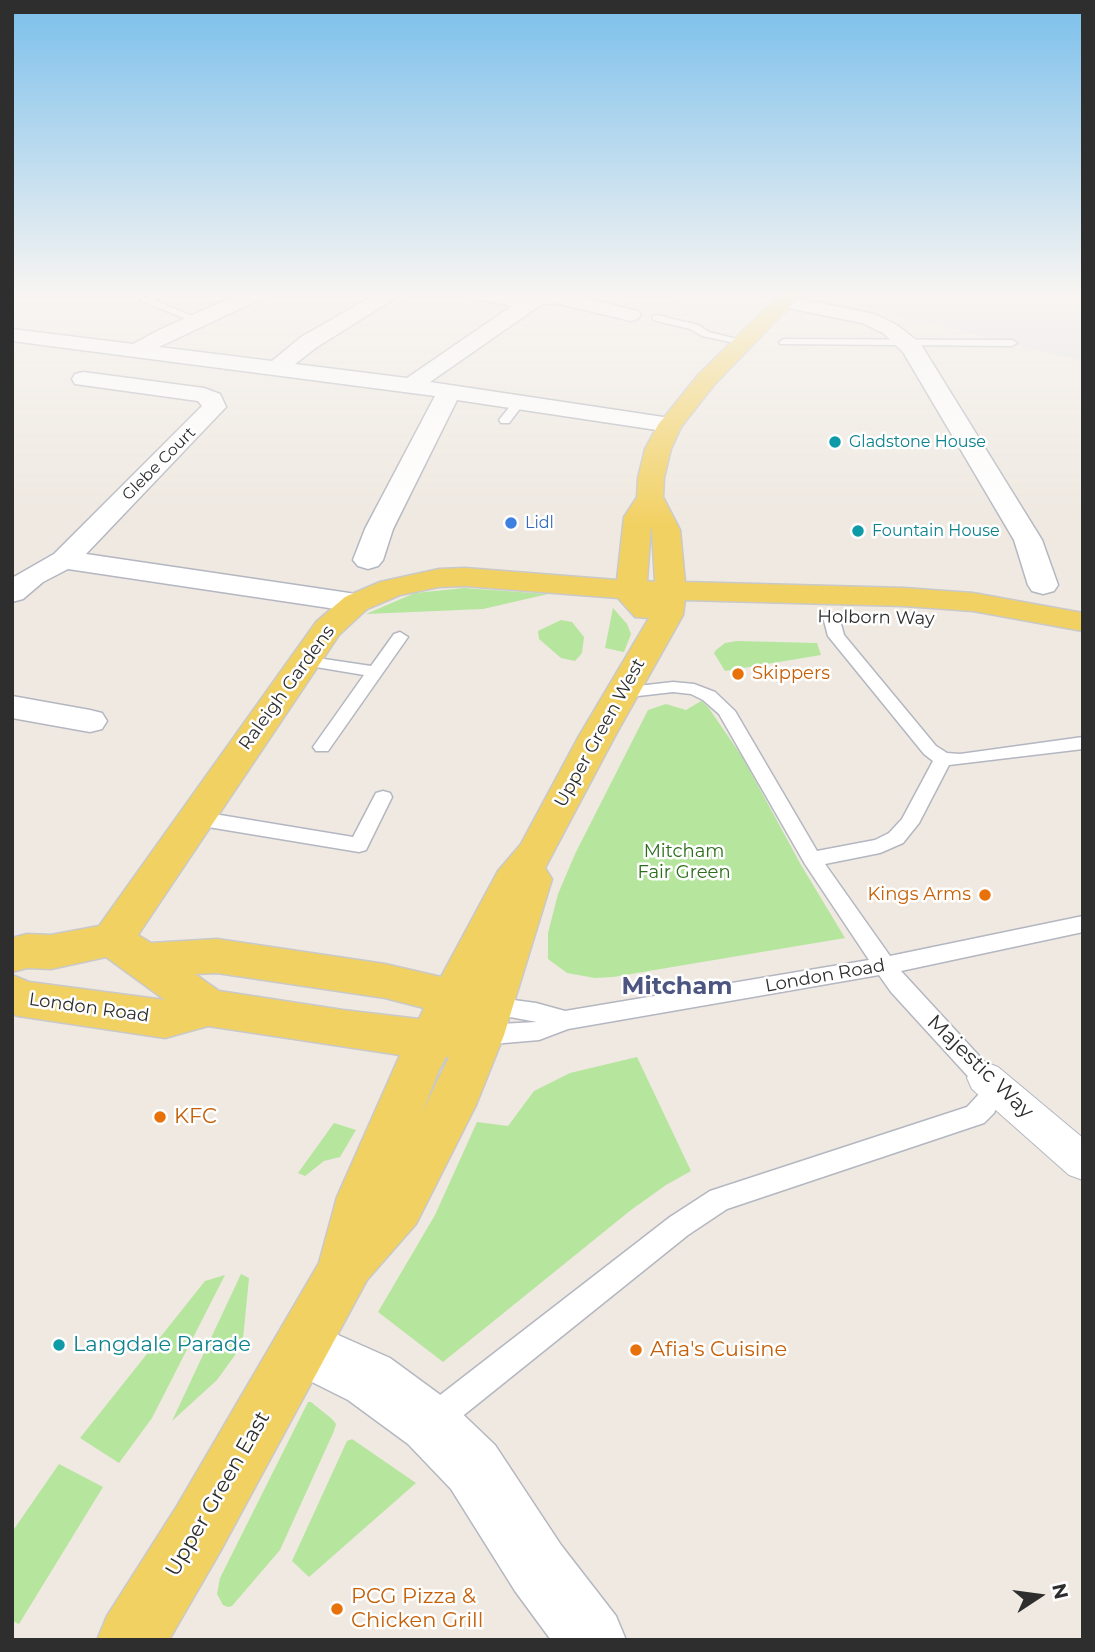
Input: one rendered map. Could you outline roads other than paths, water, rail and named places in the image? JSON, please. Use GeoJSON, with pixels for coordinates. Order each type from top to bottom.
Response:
{"type":"FeatureCollection","features":[{"type":"Feature","properties":{"kind":"main road"},"geometry":{"type":"LineString","coordinates":[[650,497],[666,530],[669,603],[647,611],[633,599],[632,590],[638,517],[650,497],[657,449],[670,425],[717,369]]}},
{"type":"Feature","properties":{"kind":"main road","name":"Raleigh Gardens"},"geometry":{"type":"LineString","coordinates":[[128,950],[196,818],[327,629],[356,603],[391,588],[439,578],[632,590]]}},
{"type":"Feature","properties":{"kind":"main road","name":"Holborn Way"},"geometry":{"type":"LineString","coordinates":[[669,603],[973,602],[1083,622]]}},
{"type":"Feature","properties":{"kind":"main road","name":"Holborn Way"},"geometry":{"type":"LineString","coordinates":[[669,603],[831,617],[975,622],[1083,643]]}},
{"type":"Feature","properties":{"kind":"main road","name":"Upper Green West"},"geometry":{"type":"LineString","coordinates":[[475,1013],[531,885],[536,853],[669,603]]}},
{"type":"Feature","properties":{"kind":"main road"},"geometry":{"type":"LineString","coordinates":[[12,955],[27,951],[128,950],[217,956],[385,981],[475,1013]]}},
{"type":"Feature","properties":{"kind":"main road","name":"London Road"},"geometry":{"type":"LineString","coordinates":[[128,950],[208,1008]]}},
{"type":"Feature","properties":{"kind":"main road","name":"London Road"},"geometry":{"type":"LineString","coordinates":[[12,993],[18,998],[165,1019],[208,1008],[342,1029],[430,1039],[475,1013]]}},
{"type":"Feature","properties":{"kind":"main road","name":"Upper Green East"},"geometry":{"type":"LineString","coordinates":[[131,1640],[200,1528],[345,1267],[398,1207],[452,1105],[475,1013]]}},
{"type":"Feature","properties":{"kind":"main road","name":"Upper Green East"},"geometry":{"type":"LineString","coordinates":[[345,1267],[363,1197],[393,1120],[430,1039]]}},
{"type":"Feature","properties":{"kind":"street"},"geometry":{"type":"LineString","coordinates":[[277,369],[449,391],[512,411],[593,416],[670,425]]}},
{"type":"Feature","properties":{"kind":"street"},"geometry":{"type":"LineString","coordinates":[[411,386],[435,369]]}},
{"type":"Feature","properties":{"kind":"street"},"geometry":{"type":"LineString","coordinates":[[923,369],[1028,540],[1044,584]]}},
{"type":"Feature","properties":{"kind":"street","name":"Glebe Court"},"geometry":{"type":"LineString","coordinates":[[12,593],[33,576],[64,559],[214,407],[212,398],[204,395],[83,379]]}},
{"type":"Feature","properties":{"kind":"street"},"geometry":{"type":"LineString","coordinates":[[368,560],[379,529],[449,391]]}},
{"type":"Feature","properties":{"kind":"street"},"geometry":{"type":"LineString","coordinates":[[64,559],[356,603]]}},
{"type":"Feature","properties":{"kind":"street"},"geometry":{"type":"LineString","coordinates":[[12,707],[90,721]]}},
{"type":"Feature","properties":{"kind":"street","name":"Majestic Way"},"geometry":{"type":"LineString","coordinates":[[985,1077],[1083,1162]]}},
{"type":"Feature","properties":{"kind":"street"},"geometry":{"type":"LineString","coordinates":[[302,1347],[369,1379],[429,1423],[473,1467],[538,1568],[592,1640]]}},
{"type":"Feature","properties":{"kind":"lane"},"geometry":{"type":"LineString","coordinates":[[831,617],[836,636],[930,750],[943,759],[960,760],[1083,743]]}},
{"type":"Feature","properties":{"kind":"lane"},"geometry":{"type":"LineString","coordinates":[[322,747],[400,637]]}},
{"type":"Feature","properties":{"kind":"lane"},"geometry":{"type":"LineString","coordinates":[[304,661],[376,672]]}},
{"type":"Feature","properties":{"kind":"lane","name":"Majestic Way"},"geometry":{"type":"LineString","coordinates":[[619,698],[651,687],[673,687],[694,690],[709,696],[726,711],[812,859],[899,986],[985,1077]]}},
{"type":"Feature","properties":{"kind":"lane"},"geometry":{"type":"LineString","coordinates":[[812,859],[880,846],[896,838],[909,823],[943,759]]}},
{"type":"Feature","properties":{"kind":"lane"},"geometry":{"type":"LineString","coordinates":[[196,818],[359,845],[383,797]]}},
{"type":"Feature","properties":{"kind":"lane","name":"London Road"},"geometry":{"type":"LineString","coordinates":[[475,1013],[539,1031],[565,1020],[885,966],[1083,924]]}},
{"type":"Feature","properties":{"kind":"lane"},"geometry":{"type":"LineString","coordinates":[[429,1423],[679,1226],[719,1200],[975,1115],[985,1106],[990,1094],[985,1077]]}},
{"type":"Feature","properties":{"kind":"place","name":"Gladstone House"},"geometry":{"type":"Point","coordinates":[835,442]}},
{"type":"Feature","properties":{"kind":"place","name":"Lidl"},"geometry":{"type":"Point","coordinates":[511,523]}},
{"type":"Feature","properties":{"kind":"place","name":"Fountain House"},"geometry":{"type":"Point","coordinates":[858,531]}},
{"type":"Feature","properties":{"kind":"place","name":"Skippers"},"geometry":{"type":"Point","coordinates":[738,674]}},
{"type":"Feature","properties":{"kind":"place","name":"Kings Arms"},"geometry":{"type":"Point","coordinates":[985,895]}},
{"type":"Feature","properties":{"kind":"place","name":"KFC"},"geometry":{"type":"Point","coordinates":[160,1117]}},
{"type":"Feature","properties":{"kind":"place","name":"Langdale Parade"},"geometry":{"type":"Point","coordinates":[59,1345]}},
{"type":"Feature","properties":{"kind":"place","name":"Afia's Cuisine"},"geometry":{"type":"Point","coordinates":[636,1350]}},
{"type":"Feature","properties":{"kind":"place","name":"PCG Pizza & Chicken Grill"},"geometry":{"type":"Point","coordinates":[337,1609]}},
{"type":"Feature","properties":{"kind":"district","name":"Mitcham"},"geometry":{"type":"Point","coordinates":[677,987]}},
{"type":"Feature","properties":{"kind":"park label","name":"Mitcham Fair Green"},"geometry":{"type":"Point","coordinates":[684,862]}}]}
